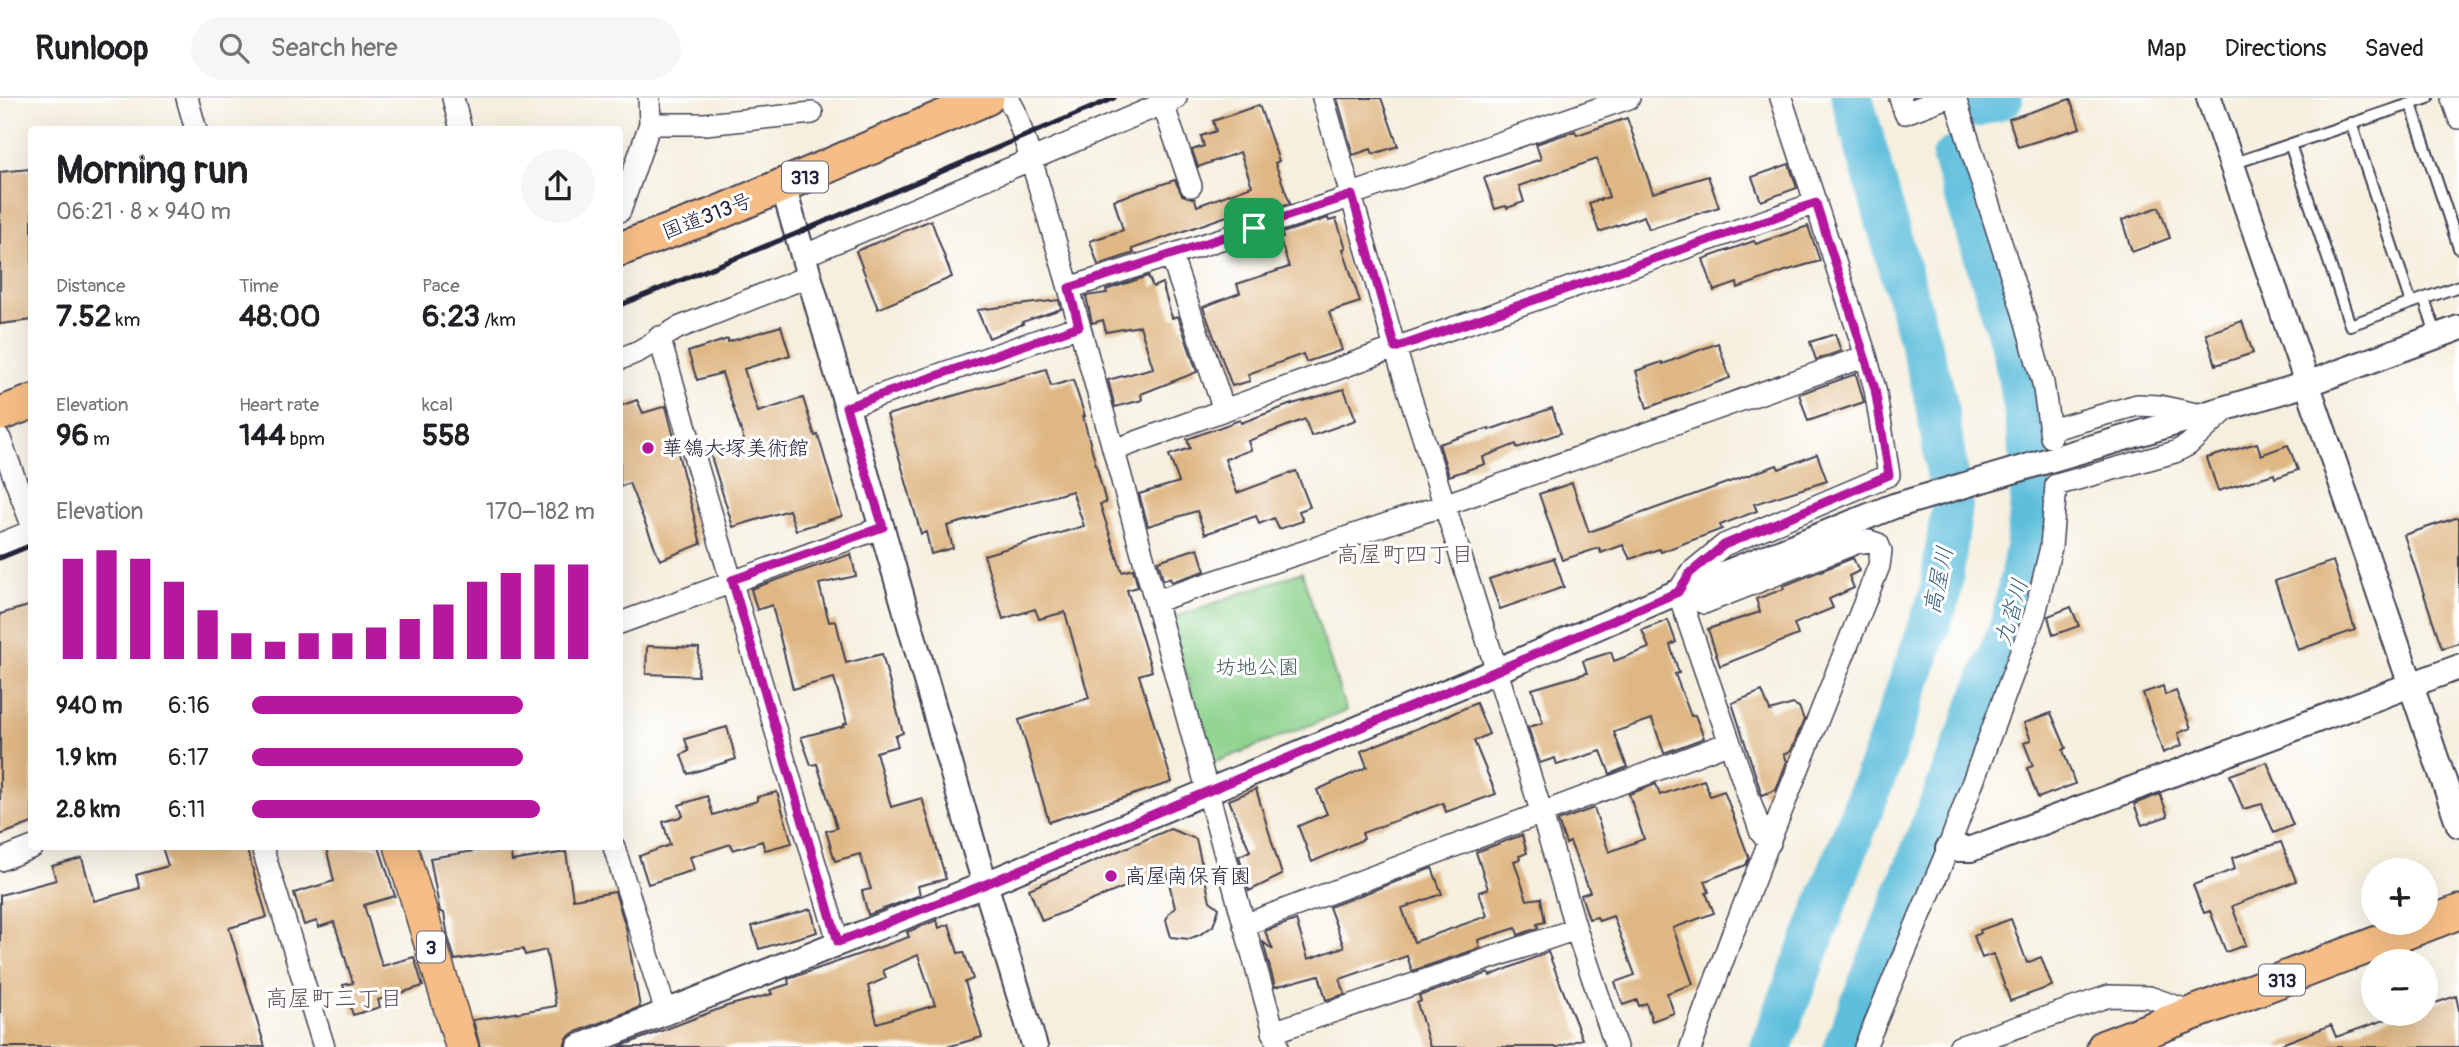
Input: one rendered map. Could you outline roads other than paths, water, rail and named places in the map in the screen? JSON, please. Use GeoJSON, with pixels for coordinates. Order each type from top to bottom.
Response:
{"type":"FeatureCollection","features":[{"type":"Feature","properties":{"kind":"highway","name":"国道313号"},"geometry":{"type":"LineString","coordinates":[[623,248],[711,216],[987,98]]}},
{"type":"Feature","properties":{"kind":"highway"},"geometry":{"type":"LineString","coordinates":[[0,414],[28,404]]}},
{"type":"Feature","properties":{"kind":"highway","name":"313"},"geometry":{"type":"LineString","coordinates":[[2116,1045],[2459,912]]}},
{"type":"Feature","properties":{"kind":"main road","name":"3"},"geometry":{"type":"LineString","coordinates":[[402,850],[462,1047]]}},
{"type":"Feature","properties":{"kind":"street"},"geometry":{"type":"LineString","coordinates":[[187,98],[194,126]]}},
{"type":"Feature","properties":{"kind":"street"},"geometry":{"type":"LineString","coordinates":[[453,98],[460,126]]}},
{"type":"Feature","properties":{"kind":"street"},"geometry":{"type":"LineString","coordinates":[[623,202],[650,124],[649,98]]}},
{"type":"Feature","properties":{"kind":"street"},"geometry":{"type":"LineString","coordinates":[[1008,98],[1031,159],[1069,288],[1276,1040],[1576,929]]}},
{"type":"Feature","properties":{"kind":"street"},"geometry":{"type":"LineString","coordinates":[[1323,98],[1395,348],[1576,929],[1616,1047]]}},
{"type":"Feature","properties":{"kind":"street"},"geometry":{"type":"LineString","coordinates":[[1069,288],[1352,195],[1629,98]]}},
{"type":"Feature","properties":{"kind":"street"},"geometry":{"type":"LineString","coordinates":[[1678,592],[1690,573],[1724,545],[1889,475],[1875,389],[1866,356],[1781,98]]}},
{"type":"Feature","properties":{"kind":"street"},"geometry":{"type":"LineString","coordinates":[[1900,98],[1905,113],[1945,98]]}},
{"type":"Feature","properties":{"kind":"street"},"geometry":{"type":"LineString","coordinates":[[1865,1047],[1948,849],[2035,614],[2051,547],[2052,457],[2043,383],[1955,98]]}},
{"type":"Feature","properties":{"kind":"street"},"geometry":{"type":"LineString","coordinates":[[2209,98],[2459,825]]}},
{"type":"Feature","properties":{"kind":"street"},"geometry":{"type":"LineString","coordinates":[[2452,98],[2459,118]]}},
{"type":"Feature","properties":{"kind":"street"},"geometry":{"type":"LineString","coordinates":[[623,358],[639,351],[659,337],[776,288],[806,266],[1031,159],[1170,101],[1191,186]]}},
{"type":"Feature","properties":{"kind":"street"},"geometry":{"type":"LineString","coordinates":[[650,124],[705,124],[812,113]]}},
{"type":"Feature","properties":{"kind":"street"},"geometry":{"type":"LineString","coordinates":[[783,186],[1035,1047]]}},
{"type":"Feature","properties":{"kind":"street"},"geometry":{"type":"LineString","coordinates":[[1114,450],[1395,348],[1816,203]]}},
{"type":"Feature","properties":{"kind":"street"},"geometry":{"type":"LineString","coordinates":[[1171,255],[1224,410]]}},
{"type":"Feature","properties":{"kind":"street"},"geometry":{"type":"LineString","coordinates":[[846,407],[1079,326]]}},
{"type":"Feature","properties":{"kind":"street"},"geometry":{"type":"LineString","coordinates":[[579,1047],[986,884],[1678,592],[1894,506],[2052,457],[2306,384],[2448,332]]}},
{"type":"Feature","properties":{"kind":"street"},"geometry":{"type":"LineString","coordinates":[[659,337],[838,942]]}},
{"type":"Feature","properties":{"kind":"street"},"geometry":{"type":"LineString","coordinates":[[1156,601],[1444,505],[1866,356]]}},
{"type":"Feature","properties":{"kind":"street"},"geometry":{"type":"LineString","coordinates":[[2052,457],[2175,452],[2188,445],[2230,406]]}},
{"type":"Feature","properties":{"kind":"street"},"geometry":{"type":"LineString","coordinates":[[0,439],[28,514]]}},
{"type":"Feature","properties":{"kind":"street"},"geometry":{"type":"LineString","coordinates":[[623,622],[883,527]]}},
{"type":"Feature","properties":{"kind":"street"},"geometry":{"type":"LineString","coordinates":[[0,544],[28,533]]}},
{"type":"Feature","properties":{"kind":"street"},"geometry":{"type":"LineString","coordinates":[[1678,592],[1704,603],[1856,543],[1869,541],[1878,544],[1881,551],[1879,566],[1734,930],[1691,1047]]}},
{"type":"Feature","properties":{"kind":"street"},"geometry":{"type":"LineString","coordinates":[[1678,592],[1728,743],[1761,833],[1770,843]]}},
{"type":"Feature","properties":{"kind":"street"},"geometry":{"type":"LineString","coordinates":[[1948,849],[1971,849],[2459,667]]}},
{"type":"Feature","properties":{"kind":"street"},"geometry":{"type":"LineString","coordinates":[[1244,925],[1728,743]]}},
{"type":"Feature","properties":{"kind":"street"},"geometry":{"type":"LineString","coordinates":[[0,860],[28,849]]}},
{"type":"Feature","properties":{"kind":"street"},"geometry":{"type":"LineString","coordinates":[[263,850],[324,1047]]}},
{"type":"Feature","properties":{"kind":"street"},"geometry":{"type":"LineString","coordinates":[[615,850],[666,1012]]}},
{"type":"Feature","properties":{"kind":"street"},"geometry":{"type":"LineString","coordinates":[[1959,1047],[2109,996],[2149,997],[2195,1013]]}},
{"type":"Feature","properties":{"kind":"lane"},"geometry":{"type":"LineString","coordinates":[[2232,164],[2428,98]]}},
{"type":"Feature","properties":{"kind":"lane"},"geometry":{"type":"LineString","coordinates":[[2411,104],[2459,248]]}},
{"type":"Feature","properties":{"kind":"lane"},"geometry":{"type":"LineString","coordinates":[[2351,123],[2411,303]]}},
{"type":"Feature","properties":{"kind":"lane"},"geometry":{"type":"LineString","coordinates":[[2290,144],[2350,325],[2459,286]]}},
{"type":"Feature","properties":{"kind":"lane"},"geometry":{"type":"LineString","coordinates":[[2424,299],[2448,332]]}},
{"type":"Feature","properties":{"kind":"waterway","name":"高屋川"},"geometry":{"type":"LineString","coordinates":[[1771,1047],[1885,751],[1940,595],[1952,505],[1936,399],[1852,98]]}},
{"type":"Feature","properties":{"kind":"waterway","name":"九沓川"},"geometry":{"type":"LineString","coordinates":[[1975,107],[2002,98]]}},
{"type":"Feature","properties":{"kind":"waterway","name":"九沓川"},"geometry":{"type":"LineString","coordinates":[[1844,1047],[2011,625],[2027,540],[2031,505],[2029,445],[2015,361],[1953,158]]}},
{"type":"Feature","properties":{"kind":"railway"},"geometry":{"type":"LineString","coordinates":[[623,304],[793,235],[1114,98]]}},
{"type":"Feature","properties":{"kind":"railway"},"geometry":{"type":"LineString","coordinates":[[0,558],[28,547]]}},
{"type":"Feature","properties":{"kind":"place","name":"華鴒大塚美術館"},"geometry":{"type":"Point","coordinates":[648,448]}},
{"type":"Feature","properties":{"kind":"place","name":"高屋南保育園"},"geometry":{"type":"Point","coordinates":[1111,876]}},
{"type":"Feature","properties":{"kind":"district","name":"高屋町四丁目"},"geometry":{"type":"Point","coordinates":[1405,554]}},
{"type":"Feature","properties":{"kind":"district","name":"高屋町三丁目"},"geometry":{"type":"Point","coordinates":[334,998]}},
{"type":"Feature","properties":{"kind":"park label","name":"坊地公園"},"geometry":{"type":"Point","coordinates":[1257,667]}}]}
